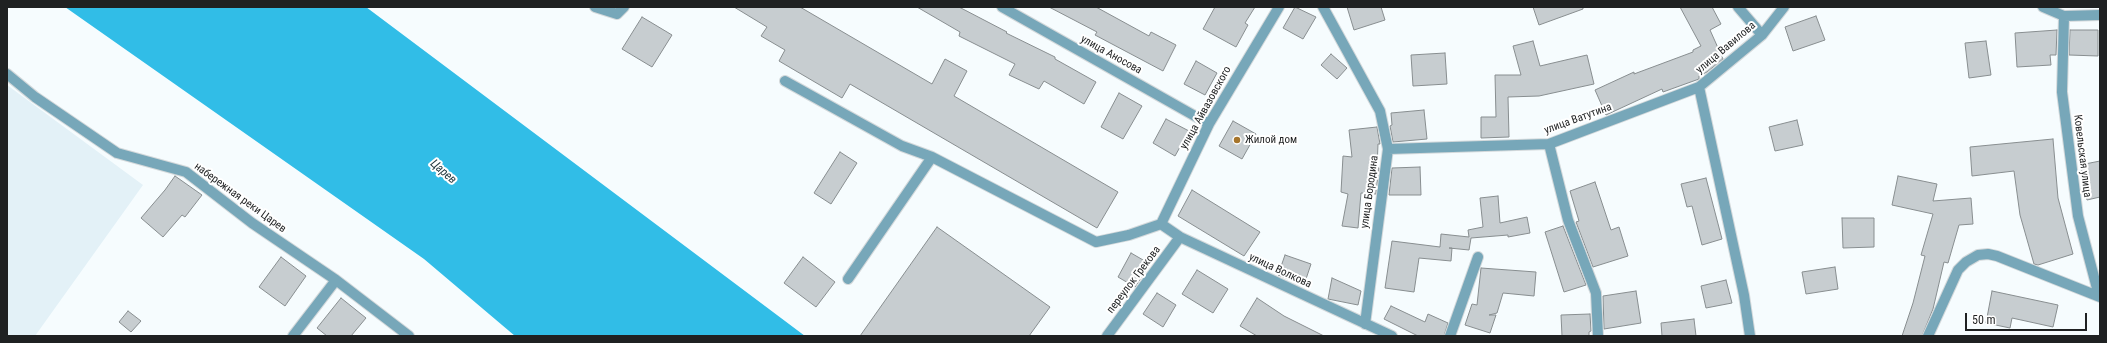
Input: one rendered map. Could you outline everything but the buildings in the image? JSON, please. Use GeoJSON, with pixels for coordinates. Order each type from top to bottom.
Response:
{"type":"FeatureCollection","features":[{"type":"Feature","properties":{"kind":"street"},"geometry":{"type":"LineString","coordinates":[[596,8],[617,14],[624,7]]}},
{"type":"Feature","properties":{"kind":"street","name":"улица Аносова"},"geometry":{"type":"LineString","coordinates":[[1002,7],[1209,124]]}},
{"type":"Feature","properties":{"kind":"street","name":"улица Айвазовского"},"geometry":{"type":"LineString","coordinates":[[1161,224],[1209,124],[1278,7]]}},
{"type":"Feature","properties":{"kind":"street","name":"улица Бородина"},"geometry":{"type":"LineString","coordinates":[[1323,7],[1380,110],[1388,149],[1364,324]]}},
{"type":"Feature","properties":{"kind":"street"},"geometry":{"type":"LineString","coordinates":[[1738,7],[1762,35]]}},
{"type":"Feature","properties":{"kind":"street","name":"улица Вавилова"},"geometry":{"type":"LineString","coordinates":[[1698,87],[1762,35],[1784,7]]}},
{"type":"Feature","properties":{"kind":"street"},"geometry":{"type":"LineString","coordinates":[[2043,7],[2064,16],[2100,15]]}},
{"type":"Feature","properties":{"kind":"street","name":"Ковельская улица"},"geometry":{"type":"LineString","coordinates":[[2064,16],[2062,92],[2078,216],[2099,297]]}},
{"type":"Feature","properties":{"kind":"street","name":"набережная реки Царев"},"geometry":{"type":"LineString","coordinates":[[7,74],[35,97],[117,153],[186,172],[252,223],[336,280],[409,336]]}},
{"type":"Feature","properties":{"kind":"street"},"geometry":{"type":"LineString","coordinates":[[785,81],[902,146],[932,157],[1096,242],[1129,235],[1161,224]]}},
{"type":"Feature","properties":{"kind":"street"},"geometry":{"type":"LineString","coordinates":[[1698,87],[1744,295],[1750,336]]}},
{"type":"Feature","properties":{"kind":"street","name":"улица Ватутина"},"geometry":{"type":"LineString","coordinates":[[1388,149],[1549,144],[1698,87]]}},
{"type":"Feature","properties":{"kind":"street"},"geometry":{"type":"LineString","coordinates":[[1549,144],[1568,220],[1596,294],[1598,336]]}},
{"type":"Feature","properties":{"kind":"street"},"geometry":{"type":"LineString","coordinates":[[848,279],[932,157]]}},
{"type":"Feature","properties":{"kind":"street","name":"улица Волкова"},"geometry":{"type":"LineString","coordinates":[[1161,224],[1180,237],[1392,336]]}},
{"type":"Feature","properties":{"kind":"street","name":"переулок Грекова"},"geometry":{"type":"LineString","coordinates":[[1107,336],[1180,237]]}},
{"type":"Feature","properties":{"kind":"street","name":"Ковельская улица"},"geometry":{"type":"LineString","coordinates":[[1928,336],[1958,270],[1966,262],[1978,255],[1988,254],[1997,256],[2099,297]]}},
{"type":"Feature","properties":{"kind":"street"},"geometry":{"type":"LineString","coordinates":[[1450,336],[1478,257]]}},
{"type":"Feature","properties":{"kind":"street"},"geometry":{"type":"LineString","coordinates":[[294,336],[336,280]]}},
{"type":"Feature","properties":{"kind":"shaded area"},"geometry":{"type":"Polygon","coordinates":[[[7,85],[143,185],[35,336],[7,336],[7,85]]]}},
{"type":"Feature","properties":{"kind":"water","name":"Царев"},"geometry":{"type":"Polygon","coordinates":[[[65,7],[366,7],[805,336],[515,336],[424,259],[65,7]]]}},
{"type":"Feature","properties":{"kind":"place","name":"Жилой дом"},"geometry":{"type":"Point","coordinates":[1237,140]}}]}
